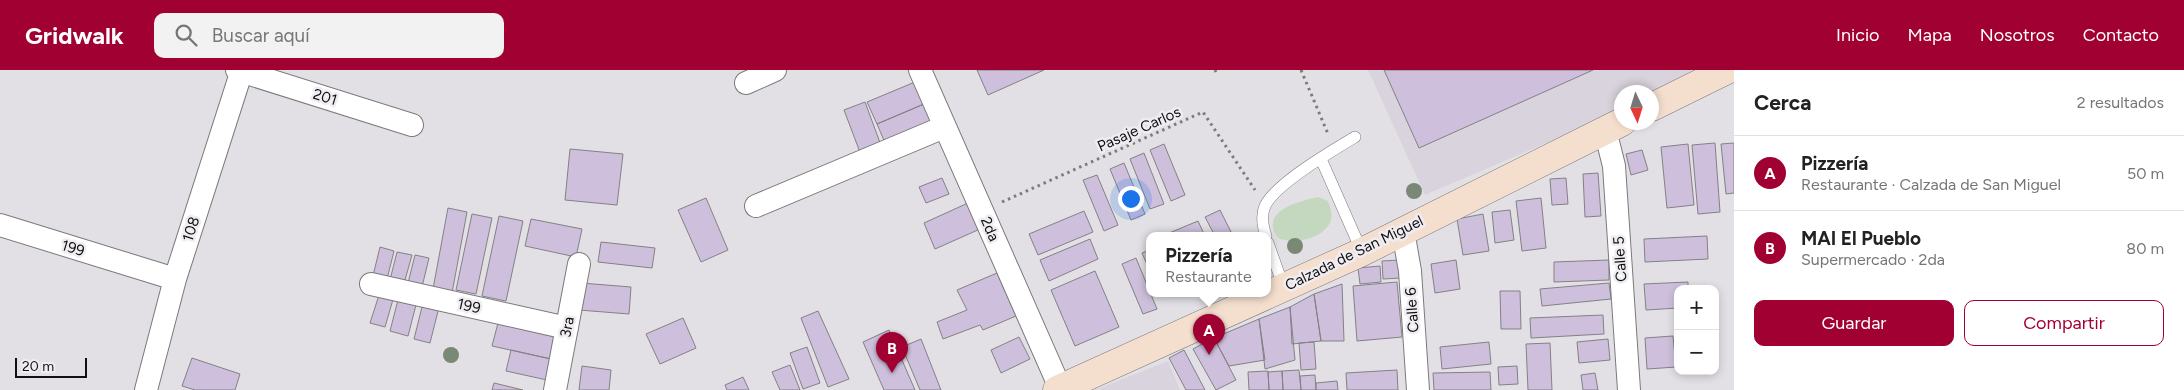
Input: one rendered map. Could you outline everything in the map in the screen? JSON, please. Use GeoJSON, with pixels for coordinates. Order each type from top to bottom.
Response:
{"type":"FeatureCollection","features":[{"type":"Feature","properties":{"kind":"main road"},"geometry":{"type":"LineString","coordinates":[[1659,104],[1727,70]]}},
{"type":"Feature","properties":{"kind":"main road","name":"Calzada de San Miguel"},"geometry":{"type":"LineString","coordinates":[[1271,294],[1362,252],[1613,126]]}},
{"type":"Feature","properties":{"kind":"main road","name":"Calzada de San Miguel"},"geometry":{"type":"LineString","coordinates":[[1060,389],[1264,297]]}},
{"type":"Feature","properties":{"kind":"street","name":"201"},"geometry":{"type":"LineString","coordinates":[[240,70],[412,124]]}},
{"type":"Feature","properties":{"kind":"street","name":"108"},"geometry":{"type":"LineString","coordinates":[[146,390],[175,279],[240,70]]}},
{"type":"Feature","properties":{"kind":"street"},"geometry":{"type":"LineString","coordinates":[[746,83],[775,70]]}},
{"type":"Feature","properties":{"kind":"street","name":"2da"},"geometry":{"type":"LineString","coordinates":[[920,70],[1060,389]]}},
{"type":"Feature","properties":{"kind":"street","name":"Calle 5"},"geometry":{"type":"LineString","coordinates":[[1613,126],[1629,390]]}},
{"type":"Feature","properties":{"kind":"street"},"geometry":{"type":"LineString","coordinates":[[756,206],[944,127]]}},
{"type":"Feature","properties":{"kind":"street","name":"199"},"geometry":{"type":"LineString","coordinates":[[0,225],[175,279]]}},
{"type":"Feature","properties":{"kind":"street","name":"Calle 6"},"geometry":{"type":"LineString","coordinates":[[1403,231],[1410,270],[1418,390]]}},
{"type":"Feature","properties":{"kind":"street","name":"3ra"},"geometry":{"type":"LineString","coordinates":[[555,390],[579,264]]}},
{"type":"Feature","properties":{"kind":"street","name":"199"},"geometry":{"type":"LineString","coordinates":[[371,284],[567,328]]}},
{"type":"Feature","properties":{"kind":"lane"},"geometry":{"type":"LineString","coordinates":[[1265,232],[1262,224],[1265,206],[1278,189],[1355,136]]}},
{"type":"Feature","properties":{"kind":"lane"},"geometry":{"type":"LineString","coordinates":[[1321,158],[1362,252]]}},
{"type":"Feature","properties":{"kind":"lane"},"geometry":{"type":"LineString","coordinates":[[1271,251],[1284,288]]}},
{"type":"Feature","properties":{"kind":"path"},"geometry":{"type":"LineString","coordinates":[[1301,70],[1335,149]]}},
{"type":"Feature","properties":{"kind":"path","name":"Pasaje Carlos"},"geometry":{"type":"LineString","coordinates":[[982,211],[1203,112],[1265,206]]}},
{"type":"Feature","properties":{"kind":"shaded area"},"geometry":{"type":"Polygon","coordinates":[[[1368,70],[1718,70],[1659,90],[1659,85],[1614,85],[1614,114],[1425,195],[1368,70]]]}},
{"type":"Feature","properties":{"kind":"shaded area"},"geometry":{"type":"Polygon","coordinates":[[[1168,361],[1180,390],[1095,390],[1168,361]]]}},
{"type":"Feature","properties":{"kind":"green space"},"geometry":{"type":"Polygon","coordinates":[[[1318,197],[1328,201],[1330,206],[1332,218],[1328,227],[1316,236],[1308,239],[1292,241],[1278,238],[1273,229],[1273,221],[1277,214],[1301,201],[1318,197]]]}},
{"type":"Feature","properties":{"kind":"building"},"geometry":{"type":"Polygon","coordinates":[[[977,70],[1044,70],[988,95],[977,70]]]}},
{"type":"Feature","properties":{"kind":"building"},"geometry":{"type":"Polygon","coordinates":[[[1384,70],[1593,70],[1419,148],[1384,70]]]}},
{"type":"Feature","properties":{"kind":"building"},"geometry":{"type":"Polygon","coordinates":[[[915,82],[924,104],[877,124],[867,102],[915,82]]]}},
{"type":"Feature","properties":{"kind":"building"},"geometry":{"type":"Polygon","coordinates":[[[865,102],[882,148],[861,155],[844,110],[865,102]]]}},
{"type":"Feature","properties":{"kind":"building"},"geometry":{"type":"Polygon","coordinates":[[[924,104],[933,125],[886,145],[877,124],[924,104]]]}},
{"type":"Feature","properties":{"kind":"building"},"geometry":{"type":"Polygon","coordinates":[[[1715,143],[1720,212],[1698,214],[1692,145],[1715,143]]]}},
{"type":"Feature","properties":{"kind":"building"},"geometry":{"type":"Polygon","coordinates":[[[1734,143],[1734,193],[1726,194],[1721,144],[1734,143]]]}},
{"type":"Feature","properties":{"kind":"building"},"geometry":{"type":"Polygon","coordinates":[[[1164,144],[1185,195],[1171,201],[1150,150],[1164,144]]]}},
{"type":"Feature","properties":{"kind":"building"},"geometry":{"type":"Polygon","coordinates":[[[1688,144],[1694,205],[1667,208],[1661,147],[1688,144]]]}},
{"type":"Feature","properties":{"kind":"building"},"geometry":{"type":"Polygon","coordinates":[[[570,149],[623,154],[617,205],[565,200],[570,149]]]}},
{"type":"Feature","properties":{"kind":"building"},"geometry":{"type":"Polygon","coordinates":[[[1642,150],[1648,170],[1631,175],[1626,154],[1642,150]]]}},
{"type":"Feature","properties":{"kind":"building"},"geometry":{"type":"Polygon","coordinates":[[[1144,153],[1164,204],[1150,209],[1130,159],[1144,153]]]}},
{"type":"Feature","properties":{"kind":"building"},"geometry":{"type":"Polygon","coordinates":[[[1124,163],[1145,214],[1131,220],[1110,169],[1124,163]]]}},
{"type":"Feature","properties":{"kind":"building"},"geometry":{"type":"Polygon","coordinates":[[[1598,173],[1601,216],[1585,217],[1583,174],[1598,173]]]}},
{"type":"Feature","properties":{"kind":"building"},"geometry":{"type":"Polygon","coordinates":[[[1097,175],[1118,225],[1104,231],[1083,180],[1097,175]]]}},
{"type":"Feature","properties":{"kind":"building"},"geometry":{"type":"Polygon","coordinates":[[[942,178],[949,194],[926,203],[919,187],[942,178]]]}},
{"type":"Feature","properties":{"kind":"building"},"geometry":{"type":"Polygon","coordinates":[[[1566,178],[1568,204],[1552,205],[1550,179],[1566,178]]]}},
{"type":"Feature","properties":{"kind":"building"},"geometry":{"type":"Polygon","coordinates":[[[706,198],[728,250],[701,262],[678,210],[706,198]]]}},
{"type":"Feature","properties":{"kind":"building"},"geometry":{"type":"Polygon","coordinates":[[[1541,198],[1546,248],[1522,251],[1516,201],[1541,198]]]}},
{"type":"Feature","properties":{"kind":"building"},"geometry":{"type":"Polygon","coordinates":[[[968,203],[980,229],[935,249],[924,223],[968,203]]]}},
{"type":"Feature","properties":{"kind":"building"},"geometry":{"type":"Polygon","coordinates":[[[448,208],[467,212],[452,293],[433,289],[448,208]]]}},
{"type":"Feature","properties":{"kind":"building"},"geometry":{"type":"Polygon","coordinates":[[[1220,210],[1231,232],[1213,232],[1205,217],[1220,210]]]}},
{"type":"Feature","properties":{"kind":"building"},"geometry":{"type":"Polygon","coordinates":[[[1510,210],[1514,240],[1495,243],[1492,212],[1510,210]]]}},
{"type":"Feature","properties":{"kind":"building"},"geometry":{"type":"Polygon","coordinates":[[[1084,211],[1093,232],[1038,255],[1029,234],[1084,211]]]}},
{"type":"Feature","properties":{"kind":"building"},"geometry":{"type":"Polygon","coordinates":[[[472,214],[492,218],[476,294],[456,290],[472,214]]]}},
{"type":"Feature","properties":{"kind":"building"},"geometry":{"type":"Polygon","coordinates":[[[1483,214],[1489,251],[1463,255],[1457,219],[1483,214]]]}},
{"type":"Feature","properties":{"kind":"building"},"geometry":{"type":"Polygon","coordinates":[[[499,216],[523,221],[506,301],[482,296],[499,216]]]}},
{"type":"Feature","properties":{"kind":"building"},"geometry":{"type":"Polygon","coordinates":[[[531,219],[582,229],[576,257],[525,246],[531,219]]]}},
{"type":"Feature","properties":{"kind":"building"},"geometry":{"type":"Polygon","coordinates":[[[1198,221],[1203,232],[1172,232],[1198,221]]]}},
{"type":"Feature","properties":{"kind":"building"},"geometry":{"type":"Polygon","coordinates":[[[1707,236],[1708,259],[1645,262],[1644,239],[1707,236]]]}},
{"type":"Feature","properties":{"kind":"building"},"geometry":{"type":"Polygon","coordinates":[[[1090,239],[1098,259],[1049,281],[1040,260],[1090,239]]]}},
{"type":"Feature","properties":{"kind":"building"},"geometry":{"type":"Polygon","coordinates":[[[601,242],[655,248],[652,268],[598,262],[601,242]]]}},
{"type":"Feature","properties":{"kind":"building"},"geometry":{"type":"Polygon","coordinates":[[[380,247],[394,251],[386,283],[372,280],[380,247]]]}},
{"type":"Feature","properties":{"kind":"building"},"geometry":{"type":"Polygon","coordinates":[[[397,252],[412,255],[403,287],[389,284],[397,252]]]}},
{"type":"Feature","properties":{"kind":"building"},"geometry":{"type":"Polygon","coordinates":[[[1146,252],[1146,262],[1142,253],[1146,252]]]}},
{"type":"Feature","properties":{"kind":"building"},"geometry":{"type":"Polygon","coordinates":[[[415,255],[429,258],[421,291],[407,287],[415,255]]]}},
{"type":"Feature","properties":{"kind":"building"},"geometry":{"type":"Polygon","coordinates":[[[1136,258],[1146,282],[1146,297],[1152,297],[1157,309],[1143,314],[1122,264],[1136,258]]]}},
{"type":"Feature","properties":{"kind":"building"},"geometry":{"type":"Polygon","coordinates":[[[1400,260],[1401,278],[1383,279],[1382,261],[1400,260]]]}},
{"type":"Feature","properties":{"kind":"building"},"geometry":{"type":"Polygon","coordinates":[[[1456,260],[1460,289],[1435,293],[1431,264],[1456,260]]]}},
{"type":"Feature","properties":{"kind":"building"},"geometry":{"type":"Polygon","coordinates":[[[1609,260],[1609,280],[1554,282],[1554,262],[1609,260]]]}},
{"type":"Feature","properties":{"kind":"building"},"geometry":{"type":"Polygon","coordinates":[[[1380,266],[1381,282],[1360,284],[1358,268],[1380,266]]]}},
{"type":"Feature","properties":{"kind":"building"},"geometry":{"type":"Polygon","coordinates":[[[1095,271],[1119,327],[1075,346],[1051,290],[1095,271]]]}},
{"type":"Feature","properties":{"kind":"building"},"geometry":{"type":"Polygon","coordinates":[[[997,273],[1016,316],[983,330],[980,325],[943,339],[937,322],[967,310],[957,290],[997,273]]]}},
{"type":"Feature","properties":{"kind":"building"},"geometry":{"type":"Polygon","coordinates":[[[1397,282],[1402,337],[1357,341],[1353,286],[1397,282]]]}},
{"type":"Feature","properties":{"kind":"building"},"geometry":{"type":"Polygon","coordinates":[[[1688,282],[1688,285],[1674,285],[1674,308],[1646,310],[1644,284],[1688,282]]]}},
{"type":"Feature","properties":{"kind":"building"},"geometry":{"type":"Polygon","coordinates":[[[581,283],[631,287],[629,314],[579,310],[581,283]]]}},
{"type":"Feature","properties":{"kind":"building"},"geometry":{"type":"Polygon","coordinates":[[[1609,283],[1611,299],[1542,306],[1540,289],[1609,283]]]}},
{"type":"Feature","properties":{"kind":"building"},"geometry":{"type":"Polygon","coordinates":[[[1342,284],[1344,341],[1321,341],[1314,294],[1342,284]]]}},
{"type":"Feature","properties":{"kind":"building"},"geometry":{"type":"Polygon","coordinates":[[[1500,291],[1520,291],[1521,329],[1501,329],[1500,291]]]}},
{"type":"Feature","properties":{"kind":"building"},"geometry":{"type":"Polygon","coordinates":[[[380,292],[394,296],[385,327],[370,323],[380,292]]]}},
{"type":"Feature","properties":{"kind":"building"},"geometry":{"type":"Polygon","coordinates":[[[1314,294],[1321,341],[1292,344],[1290,307],[1314,294]]]}},
{"type":"Feature","properties":{"kind":"building"},"geometry":{"type":"Polygon","coordinates":[[[399,296],[417,301],[408,336],[390,331],[399,296]]]}},
{"type":"Feature","properties":{"kind":"building"},"geometry":{"type":"Polygon","coordinates":[[[423,303],[439,307],[430,343],[414,339],[423,303]]]}},
{"type":"Feature","properties":{"kind":"building"},"geometry":{"type":"Polygon","coordinates":[[[1290,307],[1295,360],[1265,369],[1259,319],[1290,307]]]}},
{"type":"Feature","properties":{"kind":"building"},"geometry":{"type":"Polygon","coordinates":[[[818,311],[849,379],[828,387],[801,318],[818,311]]]}},
{"type":"Feature","properties":{"kind":"building"},"geometry":{"type":"Polygon","coordinates":[[[1603,315],[1604,334],[1531,338],[1530,318],[1603,315]]]}},
{"type":"Feature","properties":{"kind":"building"},"geometry":{"type":"Polygon","coordinates":[[[683,318],[696,348],[660,364],[646,334],[683,318]]]}},
{"type":"Feature","properties":{"kind":"building"},"geometry":{"type":"Polygon","coordinates":[[[1259,319],[1265,360],[1229,366],[1214,338],[1259,319]]]}},
{"type":"Feature","properties":{"kind":"building"},"geometry":{"type":"Polygon","coordinates":[[[498,323],[556,337],[551,359],[492,346],[498,323]]]}},
{"type":"Feature","properties":{"kind":"building"},"geometry":{"type":"Polygon","coordinates":[[[889,330],[915,390],[884,390],[863,342],[889,330]]]}},
{"type":"Feature","properties":{"kind":"building"},"geometry":{"type":"Polygon","coordinates":[[[1673,336],[1674,367],[1647,369],[1645,338],[1673,336]]]}},
{"type":"Feature","properties":{"kind":"building"},"geometry":{"type":"Polygon","coordinates":[[[1019,337],[1030,359],[1001,373],[991,350],[1019,337]]]}},
{"type":"Feature","properties":{"kind":"building"},"geometry":{"type":"Polygon","coordinates":[[[1214,338],[1236,380],[1216,390],[1193,349],[1214,338]]]}},
{"type":"Feature","properties":{"kind":"building"},"geometry":{"type":"Polygon","coordinates":[[[921,339],[941,390],[920,390],[902,347],[921,339]]]}},
{"type":"Feature","properties":{"kind":"building"},"geometry":{"type":"Polygon","coordinates":[[[1608,339],[1610,360],[1579,363],[1577,342],[1608,339]]]}},
{"type":"Feature","properties":{"kind":"building"},"geometry":{"type":"Polygon","coordinates":[[[1314,342],[1316,369],[1301,370],[1299,343],[1314,342]]]}},
{"type":"Feature","properties":{"kind":"building"},"geometry":{"type":"Polygon","coordinates":[[[1489,342],[1491,364],[1442,369],[1440,347],[1489,342]]]}},
{"type":"Feature","properties":{"kind":"building"},"geometry":{"type":"Polygon","coordinates":[[[1550,343],[1552,390],[1528,390],[1526,344],[1550,343]]]}},
{"type":"Feature","properties":{"kind":"building"},"geometry":{"type":"Polygon","coordinates":[[[807,347],[820,383],[803,389],[790,353],[807,347]]]}},
{"type":"Feature","properties":{"kind":"building"},"geometry":{"type":"Polygon","coordinates":[[[511,350],[551,359],[547,380],[506,371],[511,350]]]}},
{"type":"Feature","properties":{"kind":"building"},"geometry":{"type":"Polygon","coordinates":[[[1184,350],[1205,390],[1186,390],[1169,358],[1184,350]]]}},
{"type":"Feature","properties":{"kind":"building"},"geometry":{"type":"Polygon","coordinates":[[[192,358],[240,374],[235,390],[195,390],[182,386],[192,358]]]}},
{"type":"Feature","properties":{"kind":"building"},"geometry":{"type":"Polygon","coordinates":[[[790,365],[800,390],[780,390],[772,372],[790,365]]]}},
{"type":"Feature","properties":{"kind":"building"},"geometry":{"type":"Polygon","coordinates":[[[582,366],[611,370],[609,390],[579,390],[582,366]]]}},
{"type":"Feature","properties":{"kind":"building"},"geometry":{"type":"Polygon","coordinates":[[[1517,366],[1518,384],[1499,385],[1498,367],[1517,366]]]}},
{"type":"Feature","properties":{"kind":"building"},"geometry":{"type":"Polygon","coordinates":[[[1299,370],[1301,390],[1283,390],[1282,371],[1299,370]]]}},
{"type":"Feature","properties":{"kind":"building"},"geometry":{"type":"Polygon","coordinates":[[[1397,370],[1398,390],[1347,390],[1346,373],[1397,370]]]}},
{"type":"Feature","properties":{"kind":"building"},"geometry":{"type":"Polygon","coordinates":[[[1268,371],[1269,390],[1249,390],[1248,372],[1268,371]]]}},
{"type":"Feature","properties":{"kind":"building"},"geometry":{"type":"Polygon","coordinates":[[[1282,371],[1283,390],[1269,390],[1268,372],[1282,371]]]}},
{"type":"Feature","properties":{"kind":"building"},"geometry":{"type":"Polygon","coordinates":[[[1490,372],[1491,390],[1434,390],[1433,373],[1490,372]]]}},
{"type":"Feature","properties":{"kind":"building"},"geometry":{"type":"Polygon","coordinates":[[[1595,373],[1598,390],[1583,390],[1581,375],[1595,373]]]}},
{"type":"Feature","properties":{"kind":"building"},"geometry":{"type":"Polygon","coordinates":[[[1315,375],[1316,390],[1301,390],[1300,376],[1315,375]]]}},
{"type":"Feature","properties":{"kind":"building"},"geometry":{"type":"Polygon","coordinates":[[[743,377],[749,390],[727,390],[725,385],[743,377]]]}},
{"type":"Feature","properties":{"kind":"building"},"geometry":{"type":"Polygon","coordinates":[[[1337,381],[1338,390],[1316,390],[1316,383],[1337,381]]]}},
{"type":"Feature","properties":{"kind":"building"},"geometry":{"type":"Polygon","coordinates":[[[494,383],[523,390],[492,390],[494,383]]]}},
{"type":"Feature","properties":{"kind":"place","name":"Pizzería"},"geometry":{"type":"Point","coordinates":[1209,355]}},
{"type":"Feature","properties":{"kind":"place","name":"MAI El Pueblo"},"geometry":{"type":"Point","coordinates":[892,373]}}]}
